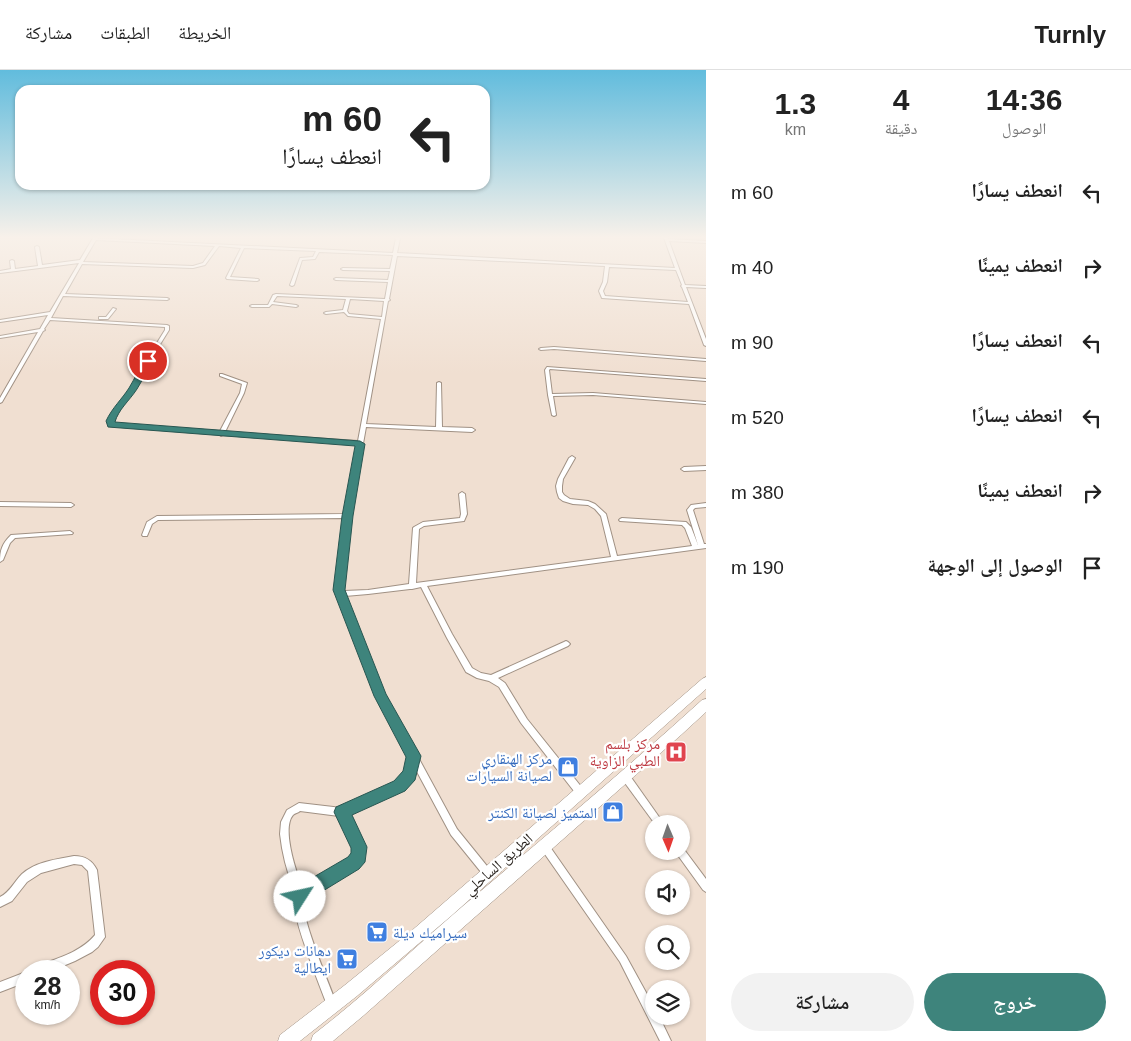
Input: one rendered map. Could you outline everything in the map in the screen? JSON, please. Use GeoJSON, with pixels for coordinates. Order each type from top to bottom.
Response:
{"type":"FeatureCollection","features":[{"type":"Feature","properties":{"kind":"highway","name":"الطريق الساحلي"},"geometry":{"type":"LineString","coordinates":[[286,1041],[333,1006],[488,874],[706,682]]}},
{"type":"Feature","properties":{"kind":"highway","name":"الطريق الساحلي"},"geometry":{"type":"LineString","coordinates":[[318,1041],[347,1020],[706,704]]}},
{"type":"Feature","properties":{"kind":"street"},"geometry":{"type":"LineString","coordinates":[[0,402],[70,283]]}},
{"type":"Feature","properties":{"kind":"street"},"geometry":{"type":"LineString","coordinates":[[390,283],[363,425],[339,586],[380,696],[454,832],[488,874]]}},
{"type":"Feature","properties":{"kind":"street"},"geometry":{"type":"LineString","coordinates":[[604,283],[601,291],[601,295],[604,298],[690,302]]}},
{"type":"Feature","properties":{"kind":"street"},"geometry":{"type":"LineString","coordinates":[[706,287],[683,286],[706,346]]}},
{"type":"Feature","properties":{"kind":"street"},"geometry":{"type":"LineString","coordinates":[[252,306],[267,306],[276,294],[388,300]]}},
{"type":"Feature","properties":{"kind":"street"},"geometry":{"type":"LineString","coordinates":[[63,296],[166,298]]}},
{"type":"Feature","properties":{"kind":"street"},"geometry":{"type":"LineString","coordinates":[[345,311],[348,298]]}},
{"type":"Feature","properties":{"kind":"street"},"geometry":{"type":"LineString","coordinates":[[271,303],[296,306]]}},
{"type":"Feature","properties":{"kind":"street"},"geometry":{"type":"LineString","coordinates":[[0,322],[51,316],[104,318],[114,309]]}},
{"type":"Feature","properties":{"kind":"street"},"geometry":{"type":"LineString","coordinates":[[345,311],[348,315],[352,316],[384,318]]}},
{"type":"Feature","properties":{"kind":"street"},"geometry":{"type":"LineString","coordinates":[[326,313],[345,311]]}},
{"type":"Feature","properties":{"kind":"street"},"geometry":{"type":"LineString","coordinates":[[51,316],[166,326],[167,330],[139,375],[134,388],[115,412],[110,424],[360,444]]}},
{"type":"Feature","properties":{"kind":"street"},"geometry":{"type":"LineString","coordinates":[[0,337],[43,330]]}},
{"type":"Feature","properties":{"kind":"street"},"geometry":{"type":"LineString","coordinates":[[541,349],[554,348],[706,360]]}},
{"type":"Feature","properties":{"kind":"street"},"geometry":{"type":"LineString","coordinates":[[554,415],[547,370],[549,368],[706,380]]}},
{"type":"Feature","properties":{"kind":"street"},"geometry":{"type":"LineString","coordinates":[[221,434],[242,394],[245,383],[222,376]]}},
{"type":"Feature","properties":{"kind":"street"},"geometry":{"type":"LineString","coordinates":[[439,383],[439,428]]}},
{"type":"Feature","properties":{"kind":"street"},"geometry":{"type":"LineString","coordinates":[[550,395],[593,394],[706,403]]}},
{"type":"Feature","properties":{"kind":"street"},"geometry":{"type":"LineString","coordinates":[[363,425],[472,430]]}},
{"type":"Feature","properties":{"kind":"street"},"geometry":{"type":"LineString","coordinates":[[572,458],[559,486],[561,494],[564,500],[571,503],[587,503],[604,514],[614,558]]}},
{"type":"Feature","properties":{"kind":"street"},"geometry":{"type":"LineString","coordinates":[[684,469],[706,468]]}},
{"type":"Feature","properties":{"kind":"street"},"geometry":{"type":"LineString","coordinates":[[412,587],[416,528],[423,524],[462,520],[464,514],[462,494]]}},
{"type":"Feature","properties":{"kind":"street"},"geometry":{"type":"LineString","coordinates":[[0,504],[71,504]]}},
{"type":"Feature","properties":{"kind":"street"},"geometry":{"type":"LineString","coordinates":[[701,546],[690,510],[693,506],[706,505]]}},
{"type":"Feature","properties":{"kind":"street"},"geometry":{"type":"LineString","coordinates":[[145,535],[150,523],[157,518],[348,516]]}},
{"type":"Feature","properties":{"kind":"street"},"geometry":{"type":"LineString","coordinates":[[622,520],[684,523],[701,546]]}},
{"type":"Feature","properties":{"kind":"street"},"geometry":{"type":"LineString","coordinates":[[0,560],[6,542],[14,536],[70,533]]}},
{"type":"Feature","properties":{"kind":"street"},"geometry":{"type":"LineString","coordinates":[[341,594],[412,587],[701,546]]}},
{"type":"Feature","properties":{"kind":"street"},"geometry":{"type":"LineString","coordinates":[[423,585],[469,670],[480,676],[491,678],[502,685],[524,721],[580,792]]}},
{"type":"Feature","properties":{"kind":"street"},"geometry":{"type":"LineString","coordinates":[[491,678],[566,644]]}},
{"type":"Feature","properties":{"kind":"street"},"geometry":{"type":"LineString","coordinates":[[333,1006],[305,930],[299,903],[300,897],[283,837],[284,823],[289,814],[300,807],[342,812],[400,786],[409,775],[414,756]]}},
{"type":"Feature","properties":{"kind":"street"},"geometry":{"type":"LineString","coordinates":[[625,776],[653,815]]}},
{"type":"Feature","properties":{"kind":"street"},"geometry":{"type":"LineString","coordinates":[[300,897],[306,891],[354,863],[359,856],[359,847],[342,812]]}},
{"type":"Feature","properties":{"kind":"street"},"geometry":{"type":"LineString","coordinates":[[545,847],[623,959],[666,1041]]}},
{"type":"Feature","properties":{"kind":"street"},"geometry":{"type":"LineString","coordinates":[[0,902],[12,896],[22,880],[30,874],[74,860],[81,860],[90,866],[100,936],[90,947],[62,960]]}},
{"type":"Feature","properties":{"kind":"street"},"geometry":{"type":"LineString","coordinates":[[686,860],[706,887]]}},
{"type":"Feature","properties":{"kind":"street"},"geometry":{"type":"LineString","coordinates":[[0,987],[15,981]]}},
{"type":"Feature","properties":{"kind":"place","name":"مركز بلسم الطبي الزاوية"},"geometry":{"type":"Point","coordinates":[676,752]}},
{"type":"Feature","properties":{"kind":"place","name":"مركز الهنقاري لصيانة السيارات"},"geometry":{"type":"Point","coordinates":[568,767]}},
{"type":"Feature","properties":{"kind":"place","name":"المتميز لصيانة الكنتر"},"geometry":{"type":"Point","coordinates":[613,812]}},
{"type":"Feature","properties":{"kind":"place","name":"سيراميك ديلة"},"geometry":{"type":"Point","coordinates":[377,932]}},
{"type":"Feature","properties":{"kind":"place","name":"دهانات ديكور ايطالية"},"geometry":{"type":"Point","coordinates":[347,959]}},
{"type":"Feature","properties":{"kind":"route"},"geometry":{"type":"LineString","coordinates":[[148,361],[139,375],[136,385],[115,412],[110,424],[360,444],[348,516],[339,590],[380,696],[414,756],[409,775],[400,786],[342,812],[359,847],[359,856],[354,863],[306,891],[300,897]]}}]}
